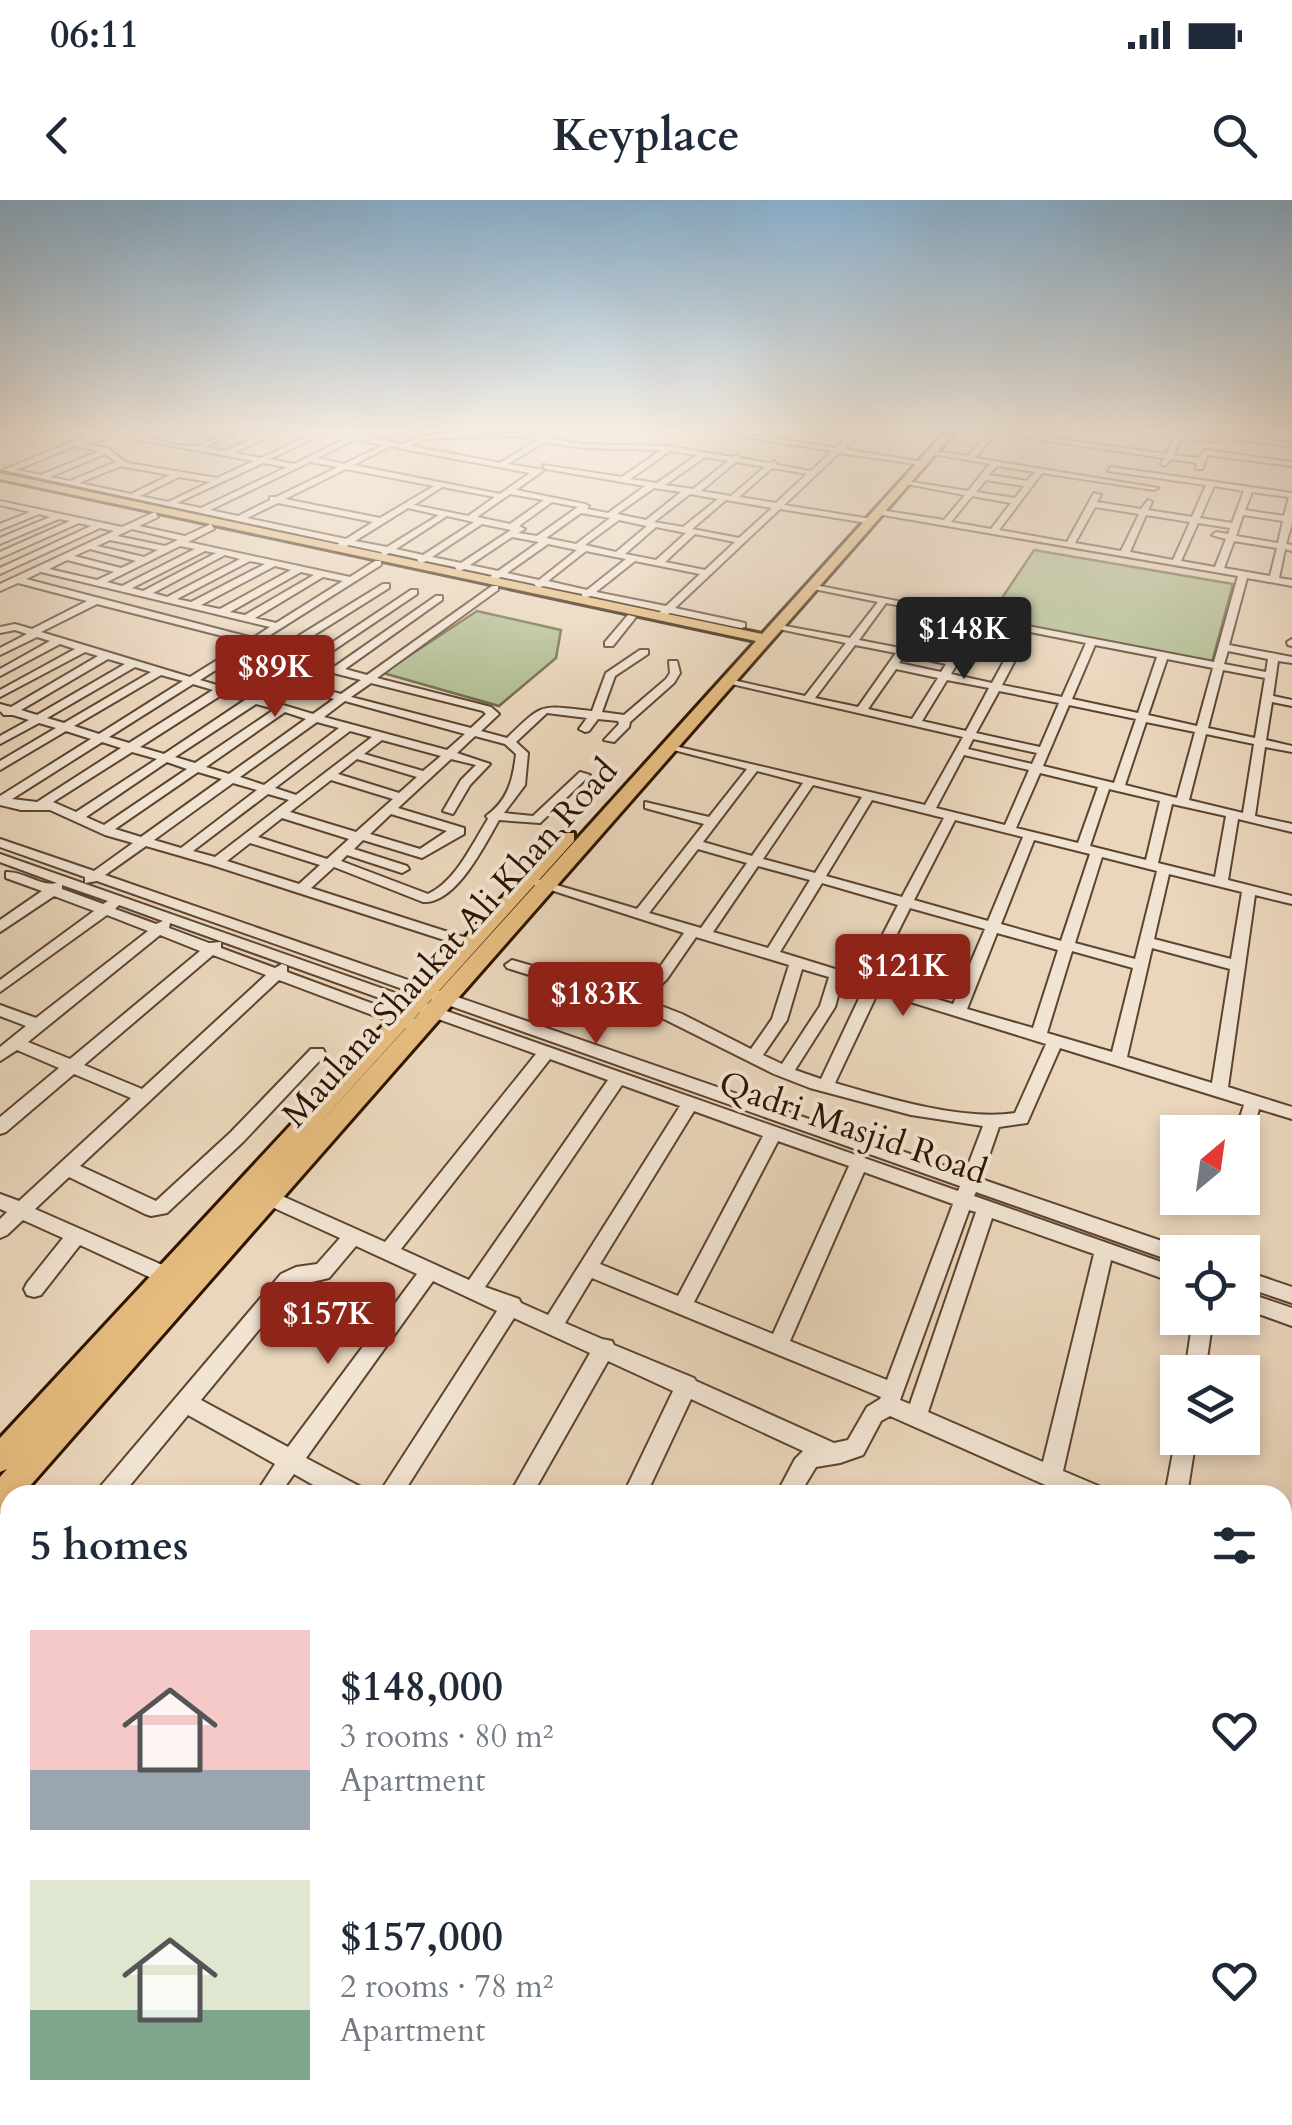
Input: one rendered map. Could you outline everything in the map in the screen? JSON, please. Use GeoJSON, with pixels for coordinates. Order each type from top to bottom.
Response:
{"type":"FeatureCollection","features":[{"type":"Feature","properties":{"kind":"main road"},"geometry":{"type":"LineString","coordinates":[[199,523],[495,581],[631,617],[758,636]]}},
{"type":"Feature","properties":{"kind":"main road"},"geometry":{"type":"LineString","coordinates":[[237,523],[758,636]]}},
{"type":"Feature","properties":{"kind":"main road","name":"Maulana Shaukat Ali Khan Road"},"geometry":{"type":"LineString","coordinates":[[0,1458],[167,1276],[422,1010],[758,636],[867,523]]}},
{"type":"Feature","properties":{"kind":"main road","name":"Maulana Shaukat Ali Khan Road"},"geometry":{"type":"LineString","coordinates":[[12,1485],[267,1197],[422,1010],[471,944],[670,746],[728,682],[758,636],[812,586],[868,523]]}},
{"type":"Feature","properties":{"kind":"street"},"geometry":{"type":"LineString","coordinates":[[0,541],[42,523]]}},
{"type":"Feature","properties":{"kind":"street"},"geometry":{"type":"LineString","coordinates":[[3,552],[71,523]]}},
{"type":"Feature","properties":{"kind":"street"},"geometry":{"type":"LineString","coordinates":[[90,523],[469,605]]}},
{"type":"Feature","properties":{"kind":"street"},"geometry":{"type":"LineString","coordinates":[[0,588],[136,523]]}},
{"type":"Feature","properties":{"kind":"street"},"geometry":{"type":"LineString","coordinates":[[266,529],[278,523]]}},
{"type":"Feature","properties":{"kind":"street"},"geometry":{"type":"LineString","coordinates":[[342,544],[376,523]]}},
{"type":"Feature","properties":{"kind":"street"},"geometry":{"type":"LineString","coordinates":[[3,797],[353,579],[432,523]]}},
{"type":"Feature","properties":{"kind":"street"},"geometry":{"type":"LineString","coordinates":[[419,561],[478,523]]}},
{"type":"Feature","properties":{"kind":"street"},"geometry":{"type":"LineString","coordinates":[[492,523],[581,548],[704,572]]}},
{"type":"Feature","properties":{"kind":"street"},"geometry":{"type":"LineString","coordinates":[[458,569],[521,523]]}},
{"type":"Feature","properties":{"kind":"street"},"geometry":{"type":"LineString","coordinates":[[0,926],[144,840],[232,777],[469,605],[562,523]]}},
{"type":"Feature","properties":{"kind":"street"},"geometry":{"type":"LineString","coordinates":[[536,586],[606,523]]}},
{"type":"Feature","properties":{"kind":"street"},"geometry":{"type":"LineString","coordinates":[[645,523],[738,540]]}},
{"type":"Feature","properties":{"kind":"street"},"geometry":{"type":"LineString","coordinates":[[658,563],[698,523]]}},
{"type":"Feature","properties":{"kind":"street"},"geometry":{"type":"LineString","coordinates":[[664,613],[757,523]]}},
{"type":"Feature","properties":{"kind":"street"},"geometry":{"type":"LineString","coordinates":[[906,523],[1292,583]]}},
{"type":"Feature","properties":{"kind":"street"},"geometry":{"type":"LineString","coordinates":[[946,523],[1246,576]]}},
{"type":"Feature","properties":{"kind":"street"},"geometry":{"type":"LineString","coordinates":[[994,531],[1000,523]]}},
{"type":"Feature","properties":{"kind":"street"},"geometry":{"type":"LineString","coordinates":[[1070,544],[1082,523]]}},
{"type":"Feature","properties":{"kind":"street"},"geometry":{"type":"LineString","coordinates":[[1126,553],[1139,523]]}},
{"type":"Feature","properties":{"kind":"street"},"geometry":{"type":"LineString","coordinates":[[1185,523],[1230,537],[1286,547],[1274,580]]}},
{"type":"Feature","properties":{"kind":"street"},"geometry":{"type":"LineString","coordinates":[[1219,569],[1236,523]]}},
{"type":"Feature","properties":{"kind":"street"},"geometry":{"type":"LineString","coordinates":[[618,555],[651,524]]}},
{"type":"Feature","properties":{"kind":"street"},"geometry":{"type":"LineString","coordinates":[[0,570],[99,525]]}},
{"type":"Feature","properties":{"kind":"street"},"geometry":{"type":"LineString","coordinates":[[1193,525],[1235,526]]}},
{"type":"Feature","properties":{"kind":"street"},"geometry":{"type":"LineString","coordinates":[[1176,562],[1193,525]]}},
{"type":"Feature","properties":{"kind":"street"},"geometry":{"type":"LineString","coordinates":[[301,536],[318,526]]}},
{"type":"Feature","properties":{"kind":"street"},"geometry":{"type":"LineString","coordinates":[[98,584],[211,527]]}},
{"type":"Feature","properties":{"kind":"street"},"geometry":{"type":"LineString","coordinates":[[109,536],[166,550]]}},
{"type":"Feature","properties":{"kind":"street"},"geometry":{"type":"LineString","coordinates":[[88,546],[145,560]]}},
{"type":"Feature","properties":{"kind":"street"},"geometry":{"type":"LineString","coordinates":[[0,652],[93,600],[204,548]]}},
{"type":"Feature","properties":{"kind":"street"},"geometry":{"type":"LineString","coordinates":[[3,552],[55,562]]}},
{"type":"Feature","properties":{"kind":"street"},"geometry":{"type":"LineString","coordinates":[[144,594],[225,552]]}},
{"type":"Feature","properties":{"kind":"street"},"geometry":{"type":"LineString","coordinates":[[66,557],[122,571]]}},
{"type":"Feature","properties":{"kind":"street"},"geometry":{"type":"LineString","coordinates":[[168,600],[250,558]]}},
{"type":"Feature","properties":{"kind":"street"},"geometry":{"type":"LineString","coordinates":[[585,596],[633,558]]}},
{"type":"Feature","properties":{"kind":"street"},"geometry":{"type":"LineString","coordinates":[[163,617],[274,563]]}},
{"type":"Feature","properties":{"kind":"street"},"geometry":{"type":"LineString","coordinates":[[220,613],[299,568]]}},
{"type":"Feature","properties":{"kind":"street"},"geometry":{"type":"LineString","coordinates":[[39,569],[278,626]]}},
{"type":"Feature","properties":{"kind":"street"},"geometry":{"type":"LineString","coordinates":[[246,619],[323,574]]}},
{"type":"Feature","properties":{"kind":"street"},"geometry":{"type":"LineString","coordinates":[[1182,802],[1246,576]]}},
{"type":"Feature","properties":{"kind":"street"},"geometry":{"type":"LineString","coordinates":[[17,580],[163,617],[275,655],[492,711],[302,889]]}},
{"type":"Feature","properties":{"kind":"street"},"geometry":{"type":"LineString","coordinates":[[275,655],[386,586]]}},
{"type":"Feature","properties":{"kind":"street"},"geometry":{"type":"LineString","coordinates":[[812,586],[1271,676]]}},
{"type":"Feature","properties":{"kind":"street"},"geometry":{"type":"LineString","coordinates":[[308,663],[414,592]]}},
{"type":"Feature","properties":{"kind":"street"},"geometry":{"type":"LineString","coordinates":[[336,670],[439,598]]}},
{"type":"Feature","properties":{"kind":"street"},"geometry":{"type":"LineString","coordinates":[[808,699],[884,600]]}},
{"type":"Feature","properties":{"kind":"street"},"geometry":{"type":"LineString","coordinates":[[861,711],[932,610]]}},
{"type":"Feature","properties":{"kind":"street"},"geometry":{"type":"LineString","coordinates":[[609,644],[631,617]]}},
{"type":"Feature","properties":{"kind":"street"},"geometry":{"type":"LineString","coordinates":[[915,723],[979,619]]}},
{"type":"Feature","properties":{"kind":"street"},"geometry":{"type":"LineString","coordinates":[[0,630],[14,626],[254,700],[484,764],[465,783],[448,810]]}},
{"type":"Feature","properties":{"kind":"street"},"geometry":{"type":"LineString","coordinates":[[929,810],[1027,628]]}},
{"type":"Feature","properties":{"kind":"street"},"geometry":{"type":"LineString","coordinates":[[758,636],[852,642],[953,662]]}},
{"type":"Feature","properties":{"kind":"street"},"geometry":{"type":"LineString","coordinates":[[0,673],[59,640]]}},
{"type":"Feature","properties":{"kind":"street"},"geometry":{"type":"LineString","coordinates":[[1010,830],[1092,641]]}},
{"type":"Feature","properties":{"kind":"street"},"geometry":{"type":"LineString","coordinates":[[1223,647],[1292,660]]}},
{"type":"Feature","properties":{"kind":"street"},"geometry":{"type":"LineString","coordinates":[[0,694],[84,648]]}},
{"type":"Feature","properties":{"kind":"street"},"geometry":{"type":"LineString","coordinates":[[584,730],[597,713],[606,680],[644,652]]}},
{"type":"Feature","properties":{"kind":"street"},"geometry":{"type":"LineString","coordinates":[[512,965],[688,1022],[785,1072],[826,1086],[922,1110],[992,1121],[1021,1118],[1047,1039],[1090,850],[1163,654]]}},
{"type":"Feature","properties":{"kind":"street"},"geometry":{"type":"LineString","coordinates":[[4,712],[107,655]]}},
{"type":"Feature","properties":{"kind":"street"},"geometry":{"type":"LineString","coordinates":[[1222,882],[1260,742],[1274,656]]}},
{"type":"Feature","properties":{"kind":"street"},"geometry":{"type":"LineString","coordinates":[[0,741],[134,663]]}},
{"type":"Feature","properties":{"kind":"street"},"geometry":{"type":"LineString","coordinates":[[625,720],[670,681],[675,673],[673,663]]}},
{"type":"Feature","properties":{"kind":"street"},"geometry":{"type":"LineString","coordinates":[[217,664],[510,742],[522,753],[522,778],[492,816],[462,871],[433,899],[248,838]]}},
{"type":"Feature","properties":{"kind":"street"},"geometry":{"type":"LineString","coordinates":[[893,665],[1292,749]]}},
{"type":"Feature","properties":{"kind":"street"},"geometry":{"type":"LineString","coordinates":[[0,766],[159,670]]}},
{"type":"Feature","properties":{"kind":"street"},"geometry":{"type":"LineString","coordinates":[[3,797],[24,806],[42,804],[249,673]]}},
{"type":"Feature","properties":{"kind":"street"},"geometry":{"type":"LineString","coordinates":[[728,682],[1044,751]]}},
{"type":"Feature","properties":{"kind":"street"},"geometry":{"type":"LineString","coordinates":[[1268,698],[1292,703]]}},
{"type":"Feature","properties":{"kind":"street"},"geometry":{"type":"LineString","coordinates":[[76,818],[254,700]]}},
{"type":"Feature","properties":{"kind":"street"},"geometry":{"type":"LineString","coordinates":[[106,830],[284,708]]}},
{"type":"Feature","properties":{"kind":"street"},"geometry":{"type":"LineString","coordinates":[[510,742],[543,710],[597,713],[625,720]]}},
{"type":"Feature","properties":{"kind":"street"},"geometry":{"type":"LineString","coordinates":[[4,712],[38,718],[298,799]]}},
{"type":"Feature","properties":{"kind":"street"},"geometry":{"type":"LineString","coordinates":[[610,740],[626,725],[625,720]]}},
{"type":"Feature","properties":{"kind":"street"},"geometry":{"type":"LineString","coordinates":[[182,853],[349,726]]}},
{"type":"Feature","properties":{"kind":"street"},"geometry":{"type":"LineString","coordinates":[[216,862],[381,735]]}},
{"type":"Feature","properties":{"kind":"street"},"geometry":{"type":"LineString","coordinates":[[670,746],[1292,900]]}},
{"type":"Feature","properties":{"kind":"street"},"geometry":{"type":"LineString","coordinates":[[961,751],[1292,828]]}},
{"type":"Feature","properties":{"kind":"street"},"geometry":{"type":"LineString","coordinates":[[355,755],[426,776]]}},
{"type":"Feature","properties":{"kind":"street"},"geometry":{"type":"LineString","coordinates":[[640,915],[754,767]]}},
{"type":"Feature","properties":{"kind":"street"},"geometry":{"type":"LineString","coordinates":[[329,775],[401,798]]}},
{"type":"Feature","properties":{"kind":"street"},"geometry":{"type":"LineString","coordinates":[[492,816],[536,820],[584,775]]}},
{"type":"Feature","properties":{"kind":"street"},"geometry":{"type":"LineString","coordinates":[[635,1002],[698,933],[810,781]]}},
{"type":"Feature","properties":{"kind":"street"},"geometry":{"type":"LineString","coordinates":[[771,955],[869,795]]}},
{"type":"Feature","properties":{"kind":"street"},"geometry":{"type":"LineString","coordinates":[[1118,1060],[1146,942],[1167,799]]}},
{"type":"Feature","properties":{"kind":"street"},"geometry":{"type":"LineString","coordinates":[[42,804],[106,830],[471,944]]}},
{"type":"Feature","properties":{"kind":"street"},"geometry":{"type":"LineString","coordinates":[[649,805],[712,822]]}},
{"type":"Feature","properties":{"kind":"street"},"geometry":{"type":"LineString","coordinates":[[388,809],[454,832],[481,835]]}},
{"type":"Feature","properties":{"kind":"street"},"geometry":{"type":"LineString","coordinates":[[280,813],[423,854],[454,832]]}},
{"type":"Feature","properties":{"kind":"street"},"geometry":{"type":"LineString","coordinates":[[826,1086],[906,903],[951,816]]}},
{"type":"Feature","properties":{"kind":"street"},"geometry":{"type":"LineString","coordinates":[[958,1012],[1030,835]]}},
{"type":"Feature","properties":{"kind":"street","name":"Qadri Masjid Road"},"geometry":{"type":"LineString","coordinates":[[0,842],[111,905],[218,944],[290,962]]}},
{"type":"Feature","properties":{"kind":"street"},"geometry":{"type":"LineString","coordinates":[[695,844],[1141,965]]}},
{"type":"Feature","properties":{"kind":"street"},"geometry":{"type":"LineString","coordinates":[[344,850],[402,870]]}},
{"type":"Feature","properties":{"kind":"street","name":"Qadri Masjid Road"},"geometry":{"type":"LineString","coordinates":[[2,864],[73,884],[858,1164],[966,1191],[986,1210],[1160,1270]]}},
{"type":"Feature","properties":{"kind":"street"},"geometry":{"type":"LineString","coordinates":[[536,883],[1292,1113]]}},
{"type":"Feature","properties":{"kind":"street"},"geometry":{"type":"LineString","coordinates":[[0,987],[111,905],[73,884]]}},
{"type":"Feature","properties":{"kind":"street"},"geometry":{"type":"LineString","coordinates":[[1219,1091],[1249,889]]}},
{"type":"Feature","properties":{"kind":"street"},"geometry":{"type":"LineString","coordinates":[[0,1055],[164,925]]}},
{"type":"Feature","properties":{"kind":"street"},"geometry":{"type":"LineString","coordinates":[[1146,942],[1238,966]]}},
{"type":"Feature","properties":{"kind":"street"},"geometry":{"type":"LineString","coordinates":[[0,1127],[218,944]]}},
{"type":"Feature","properties":{"kind":"street"},"geometry":{"type":"LineString","coordinates":[[0,1230],[290,962]]}},
{"type":"Feature","properties":{"kind":"street"},"geometry":{"type":"LineString","coordinates":[[754,1056],[779,1020],[797,963]]}},
{"type":"Feature","properties":{"kind":"street"},"geometry":{"type":"LineString","coordinates":[[785,1072],[827,1006],[836,975]]}},
{"type":"Feature","properties":{"kind":"street"},"geometry":{"type":"LineString","coordinates":[[0,1010],[38,1026]]}},
{"type":"Feature","properties":{"kind":"street","name":"Qadri Masjid Road"},"geometry":{"type":"LineString","coordinates":[[422,1010],[966,1191],[1160,1250]]}},
{"type":"Feature","properties":{"kind":"street"},"geometry":{"type":"LineString","coordinates":[[16,1043],[144,1097]]}},
{"type":"Feature","properties":{"kind":"street"},"geometry":{"type":"LineString","coordinates":[[68,1168],[151,1210],[161,1208],[237,1137],[317,1053]]}},
{"type":"Feature","properties":{"kind":"street"},"geometry":{"type":"LineString","coordinates":[[389,1250],[545,1054]]}},
{"type":"Feature","properties":{"kind":"street"},"geometry":{"type":"LineString","coordinates":[[474,1288],[617,1079]]}},
{"type":"Feature","properties":{"kind":"street"},"geometry":{"type":"LineString","coordinates":[[1249,1115],[1253,1102]]}},
{"type":"Feature","properties":{"kind":"street"},"geometry":{"type":"LineString","coordinates":[[553,1324],[689,1105]]}},
{"type":"Feature","properties":{"kind":"street"},"geometry":{"type":"LineString","coordinates":[[792,1485],[800,1467],[812,1455],[855,1448],[874,1414],[891,1398],[992,1121]]}},
{"type":"Feature","properties":{"kind":"street"},"geometry":{"type":"LineString","coordinates":[[682,1307],[773,1134]]}},
{"type":"Feature","properties":{"kind":"street"},"geometry":{"type":"LineString","coordinates":[[777,1346],[858,1164]]}},
{"type":"Feature","properties":{"kind":"street"},"geometry":{"type":"LineString","coordinates":[[267,1197],[829,1452]]}},
{"type":"Feature","properties":{"kind":"street"},"geometry":{"type":"LineString","coordinates":[[0,1202],[188,1286]]}},
{"type":"Feature","properties":{"kind":"street"},"geometry":{"type":"LineString","coordinates":[[916,1417],[986,1210]]}},
{"type":"Feature","properties":{"kind":"street"},"geometry":{"type":"LineString","coordinates":[[116,1485],[288,1280],[296,1275],[322,1272],[354,1235]]}},
{"type":"Feature","properties":{"kind":"street"},"geometry":{"type":"LineString","coordinates":[[34,1289],[76,1236]]}},
{"type":"Feature","properties":{"kind":"street"},"geometry":{"type":"LineString","coordinates":[[1051,1476],[1104,1251]]}},
{"type":"Feature","properties":{"kind":"street"},"geometry":{"type":"LineString","coordinates":[[588,1268],[777,1346],[891,1398],[916,1417],[1071,1485]]}},
{"type":"Feature","properties":{"kind":"street"},"geometry":{"type":"LineString","coordinates":[[273,1485],[431,1269]]}},
{"type":"Feature","properties":{"kind":"street"},"geometry":{"type":"LineString","coordinates":[[1260,1284],[1292,1296]]}},
{"type":"Feature","properties":{"kind":"street"},"geometry":{"type":"LineString","coordinates":[[1260,1305],[1292,1317]]}},
{"type":"Feature","properties":{"kind":"street"},"geometry":{"type":"LineString","coordinates":[[396,1485],[512,1306]]}},
{"type":"Feature","properties":{"kind":"street"},"geometry":{"type":"LineString","coordinates":[[526,1485],[605,1348]]}},
{"type":"Feature","properties":{"kind":"street"},"geometry":{"type":"LineString","coordinates":[[639,1485],[687,1385]]}},
{"type":"Feature","properties":{"kind":"street"},"geometry":{"type":"LineString","coordinates":[[186,1402],[334,1485]]}},
{"type":"Feature","properties":{"kind":"street"},"geometry":{"type":"LineString","coordinates":[[1178,1485],[1182,1455]]}},
{"type":"Feature","properties":{"kind":"green space"},"geometry":{"type":"Polygon","coordinates":[[[1034,550],[1233,584],[1212,662],[988,619],[1034,550]]]}},
{"type":"Feature","properties":{"kind":"green space"},"geometry":{"type":"Polygon","coordinates":[[[477,611],[561,630],[556,658],[499,706],[383,673],[477,611]]]}}]}
